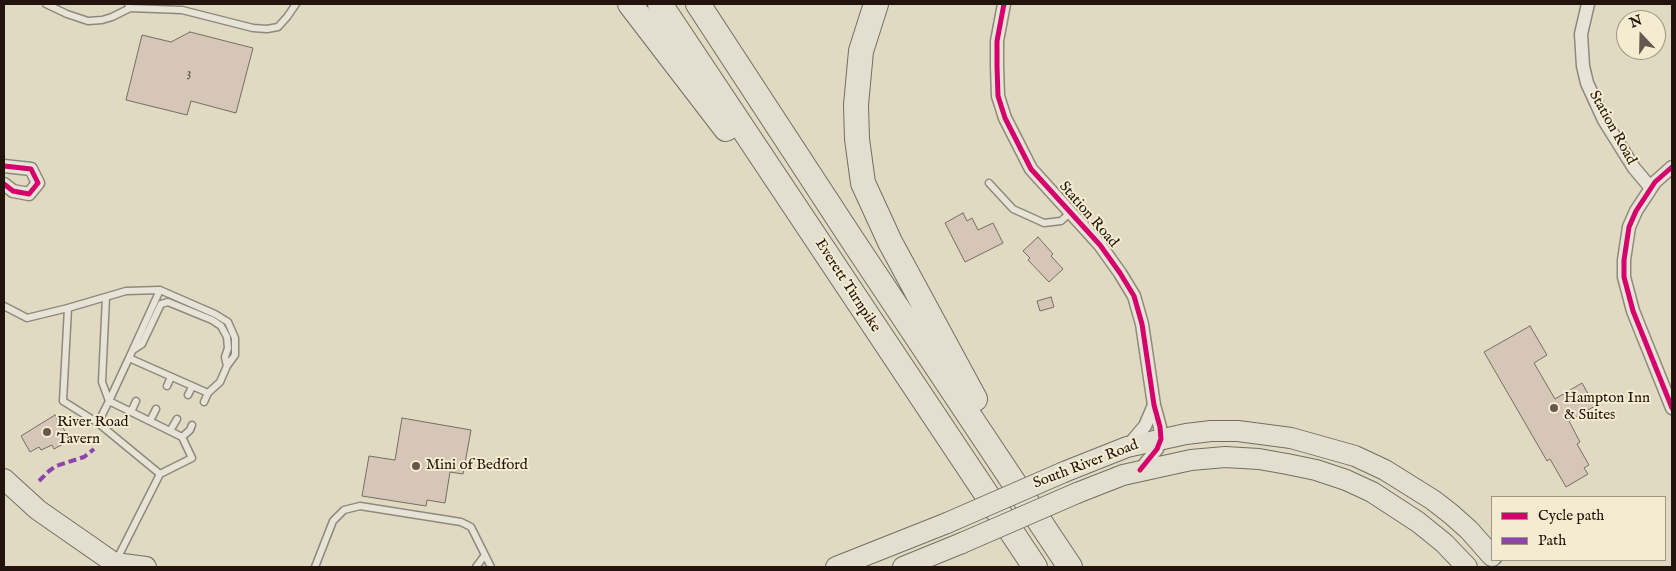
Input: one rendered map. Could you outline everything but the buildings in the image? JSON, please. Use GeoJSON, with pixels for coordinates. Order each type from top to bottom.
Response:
{"type":"FeatureCollection","features":[{"type":"Feature","properties":{"kind":"highway"},"geometry":{"type":"LineString","coordinates":[[630,4],[678,64],[878,331]]}},
{"type":"Feature","properties":{"kind":"highway","name":"Everett Turnpike"},"geometry":{"type":"LineString","coordinates":[[660,4],[1035,567]]}},
{"type":"Feature","properties":{"kind":"highway","name":"Everett Turnpike"},"geometry":{"type":"LineString","coordinates":[[698,4],[1070,567]]}},
{"type":"Feature","properties":{"kind":"highway"},"geometry":{"type":"LineString","coordinates":[[876,4],[861,51],[856,105],[857,139],[863,182],[890,242],[1047,532]]}},
{"type":"Feature","properties":{"kind":"main road","name":"South River Road"},"geometry":{"type":"LineString","coordinates":[[836,567],[947,523],[1127,447],[1211,431],[1262,433],[1291,438],[1355,456],[1385,470],[1433,500],[1468,530],[1491,555]]}},
{"type":"Feature","properties":{"kind":"main road","name":"South River Road"},"geometry":{"type":"LineString","coordinates":[[902,567],[1123,475],[1191,460],[1224,457],[1259,459],[1316,470],[1346,480],[1372,492],[1396,507],[1444,544],[1467,567]]}},
{"type":"Feature","properties":{"kind":"main road"},"geometry":{"type":"LineString","coordinates":[[4,479],[38,510],[63,529],[118,565],[146,567]]}},
{"type":"Feature","properties":{"kind":"street","name":"Station Road"},"geometry":{"type":"LineString","coordinates":[[1004,4],[998,41],[997,66],[998,96],[1005,118],[1031,169],[1100,245],[1134,296],[1142,324],[1161,439]]}},
{"type":"Feature","properties":{"kind":"street","name":"Station Road"},"geometry":{"type":"LineString","coordinates":[[1588,4],[1581,34],[1583,66],[1587,83],[1604,120],[1634,168],[1651,188]]}},
{"type":"Feature","properties":{"kind":"street"},"geometry":{"type":"LineString","coordinates":[[4,166],[31,169],[38,183],[29,194],[13,191],[4,184]]}},
{"type":"Feature","properties":{"kind":"street"},"geometry":{"type":"LineString","coordinates":[[1672,167],[1651,188],[1636,211],[1629,228],[1624,260],[1624,277],[1633,311],[1672,408]]}},
{"type":"Feature","properties":{"kind":"street"},"geometry":{"type":"LineString","coordinates":[[1127,447],[1145,426],[1154,405]]}},
{"type":"Feature","properties":{"kind":"street"},"geometry":{"type":"LineString","coordinates":[[1140,470],[1161,439]]}},
{"type":"Feature","properties":{"kind":"lane"},"geometry":{"type":"LineString","coordinates":[[46,4],[88,21],[102,20],[129,6],[156,6],[182,10],[253,28],[267,29],[278,27],[296,4]]}},
{"type":"Feature","properties":{"kind":"lane"},"geometry":{"type":"LineString","coordinates":[[990,183],[1013,209],[1044,222],[1061,221],[1071,212]]}},
{"type":"Feature","properties":{"kind":"lane"},"geometry":{"type":"LineString","coordinates":[[98,423],[160,290]]}},
{"type":"Feature","properties":{"kind":"lane"},"geometry":{"type":"LineString","coordinates":[[4,306],[27,318],[126,291],[160,290],[215,314],[228,322],[235,338],[235,355],[227,366],[220,382],[208,394],[204,402]]}},
{"type":"Feature","properties":{"kind":"lane"},"geometry":{"type":"LineString","coordinates":[[106,296],[102,382],[109,401],[182,437],[192,458],[160,474],[118,565]]}},
{"type":"Feature","properties":{"kind":"lane"},"geometry":{"type":"LineString","coordinates":[[132,350],[142,344],[161,304],[168,302],[212,320],[221,326],[227,337],[228,348],[225,357],[227,366]]}},
{"type":"Feature","properties":{"kind":"lane"},"geometry":{"type":"LineString","coordinates":[[68,308],[63,401],[98,423],[160,474]]}},
{"type":"Feature","properties":{"kind":"lane"},"geometry":{"type":"LineString","coordinates":[[129,358],[208,394]]}},
{"type":"Feature","properties":{"kind":"lane"},"geometry":{"type":"LineString","coordinates":[[149,377],[153,369]]}},
{"type":"Feature","properties":{"kind":"lane"},"geometry":{"type":"LineString","coordinates":[[167,386],[171,377]]}},
{"type":"Feature","properties":{"kind":"lane"},"geometry":{"type":"LineString","coordinates":[[188,395],[192,387]]}},
{"type":"Feature","properties":{"kind":"lane"},"geometry":{"type":"LineString","coordinates":[[131,412],[136,401]]}},
{"type":"Feature","properties":{"kind":"lane"},"geometry":{"type":"LineString","coordinates":[[150,421],[156,409]]}},
{"type":"Feature","properties":{"kind":"lane"},"geometry":{"type":"LineString","coordinates":[[170,431],[176,419]]}},
{"type":"Feature","properties":{"kind":"lane"},"geometry":{"type":"LineString","coordinates":[[182,437],[190,430],[192,425]]}},
{"type":"Feature","properties":{"kind":"lane"},"geometry":{"type":"LineString","coordinates":[[316,567],[333,521],[344,510],[360,506],[461,522],[471,526],[491,567]]}},
{"type":"Feature","properties":{"kind":"lane"},"geometry":{"type":"LineString","coordinates":[[476,567],[484,555]]}},
{"type":"Feature","properties":{"kind":"marked path"},"geometry":{"type":"LineString","coordinates":[[39,481],[56,466],[84,457],[94,449]]}},
{"type":"Feature","properties":{"kind":"cycle path"},"geometry":{"type":"LineString","coordinates":[[1004,4],[997,41],[997,66],[998,96],[1005,118],[1031,169],[1100,245],[1134,296],[1142,324],[1161,439],[1157,449],[1140,470]]}},
{"type":"Feature","properties":{"kind":"cycle path"},"geometry":{"type":"LineString","coordinates":[[4,166],[31,169],[38,183],[29,194],[13,191],[4,184]]}},
{"type":"Feature","properties":{"kind":"cycle path"},"geometry":{"type":"LineString","coordinates":[[1672,167],[1655,182],[1636,211],[1629,227],[1624,260],[1624,277],[1633,311],[1672,408]]}},
{"type":"Feature","properties":{"kind":"place","name":"Hampton Inn & Suites"},"geometry":{"type":"Point","coordinates":[1554,408]}},
{"type":"Feature","properties":{"kind":"place","name":"River Road Tavern"},"geometry":{"type":"Point","coordinates":[47,432]}},
{"type":"Feature","properties":{"kind":"place","name":"Mini of Bedford"},"geometry":{"type":"Point","coordinates":[416,466]}}]}
